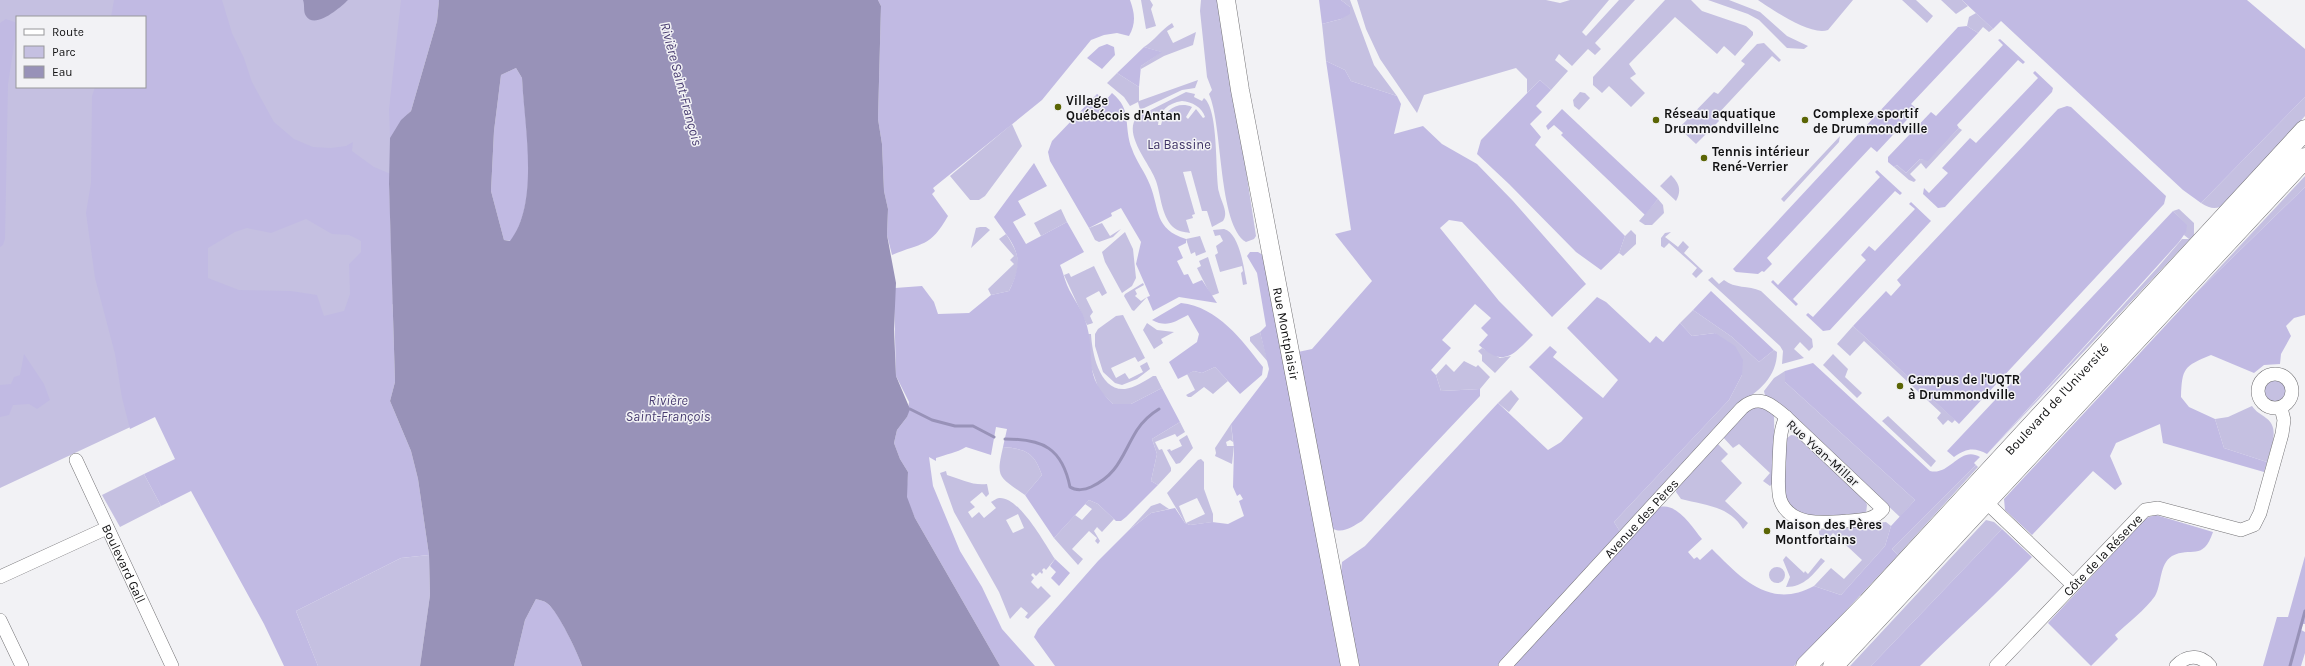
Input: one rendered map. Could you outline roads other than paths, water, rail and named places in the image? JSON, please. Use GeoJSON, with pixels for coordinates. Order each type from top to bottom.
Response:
{"type":"FeatureCollection","features":[{"type":"Feature","properties":{"kind":"main road","name":"Boulevard de l'Université"},"geometry":{"type":"LineString","coordinates":[[1833,666],[1986,502],[2222,233],[2305,130]]}},
{"type":"Feature","properties":{"kind":"main road","name":"Boulevard de l'Université"},"geometry":{"type":"LineString","coordinates":[[1806,666],[2222,233],[2305,158]]}},
{"type":"Feature","properties":{"kind":"street","name":"Rue Montplaisir"},"geometry":{"type":"LineString","coordinates":[[1226,0],[1240,90],[1350,666]]}},
{"type":"Feature","properties":{"kind":"street","name":"Avenue des Pères"},"geometry":{"type":"LineString","coordinates":[[1505,666],[1742,408],[1752,401],[1764,401],[1786,417]]}},
{"type":"Feature","properties":{"kind":"street","name":"Côte de la Réserve"},"geometry":{"type":"LineString","coordinates":[[1996,666],[2145,510],[2158,508],[2241,530],[2254,525],[2260,513],[2282,434],[2284,420],[2281,408]]}},
{"type":"Feature","properties":{"kind":"street","name":"Rue Yvan-Millar"},"geometry":{"type":"LineString","coordinates":[[1786,417],[1883,509],[1878,515],[1870,519],[1822,524],[1799,519],[1790,513],[1783,505],[1779,489],[1780,434],[1786,417]]}},
{"type":"Feature","properties":{"kind":"street","name":"Boulevard Gall"},"geometry":{"type":"LineString","coordinates":[[76,460],[172,666]]}},
{"type":"Feature","properties":{"kind":"street"},"geometry":{"type":"LineString","coordinates":[[1986,502],[2073,585]]}},
{"type":"Feature","properties":{"kind":"street"},"geometry":{"type":"LineString","coordinates":[[0,576],[107,528]]}},
{"type":"Feature","properties":{"kind":"street"},"geometry":{"type":"LineString","coordinates":[[0,620],[22,666]]}},
{"type":"Feature","properties":{"kind":"street"},"geometry":{"type":"LineString","coordinates":[[2176,666],[2187,658],[2194,657],[2201,658],[2210,666]]}},
{"type":"Feature","properties":{"kind":"water"},"geometry":{"type":"Polygon","coordinates":[[[303,0],[348,0],[328,16],[321,19],[310,20],[306,16],[303,0]]]}},
{"type":"Feature","properties":{"kind":"water","name":"Rivière Saint-François"},"geometry":{"type":"Polygon","coordinates":[[[439,0],[878,0],[881,6],[878,119],[882,144],[884,191],[888,209],[887,235],[896,283],[894,329],[896,376],[910,409],[907,417],[897,430],[894,443],[900,459],[908,472],[907,497],[915,518],[1000,666],[582,666],[557,615],[547,603],[536,599],[525,620],[514,666],[420,666],[430,595],[429,555],[418,479],[411,451],[390,401],[395,382],[389,184],[390,138],[401,120],[411,111],[437,21],[439,0]],[[516,68],[501,75],[494,131],[491,191],[504,240],[510,241],[519,225],[525,206],[528,185],[527,140],[522,78],[516,68]]]}},
{"type":"Feature","properties":{"kind":"waterway"},"geometry":{"type":"LineString","coordinates":[[910,409],[932,420],[955,426],[973,426],[994,437]]}},
{"type":"Feature","properties":{"kind":"waterway"},"geometry":{"type":"LineString","coordinates":[[1005,439],[1030,441],[1049,448],[1062,463],[1070,487],[1078,490],[1091,487],[1108,476],[1119,463],[1139,427],[1149,416],[1159,409]]}},
{"type":"Feature","properties":{"kind":"waterway"},"geometry":{"type":"LineString","coordinates":[[2290,666],[2305,611]]}},
{"type":"Feature","properties":{"kind":"place","name":"Village Québécois d'Antan"},"geometry":{"type":"Point","coordinates":[1058,107]}},
{"type":"Feature","properties":{"kind":"place","name":"Réseau aquatique DrummondvilleInc"},"geometry":{"type":"Point","coordinates":[1656,120]}},
{"type":"Feature","properties":{"kind":"place","name":"Complexe sportif de Drummondville"},"geometry":{"type":"Point","coordinates":[1805,120]}},
{"type":"Feature","properties":{"kind":"place","name":"Tennis intérieur René-Verrier"},"geometry":{"type":"Point","coordinates":[1704,158]}},
{"type":"Feature","properties":{"kind":"place","name":"Campus de l'UQTR à Drummondville"},"geometry":{"type":"Point","coordinates":[1900,386]}},
{"type":"Feature","properties":{"kind":"place","name":"Maison des Pères Montfortains"},"geometry":{"type":"Point","coordinates":[1767,531]}},
{"type":"Feature","properties":{"kind":"park label","name":"La Bassine"},"geometry":{"type":"Point","coordinates":[1179,144]}}]}
